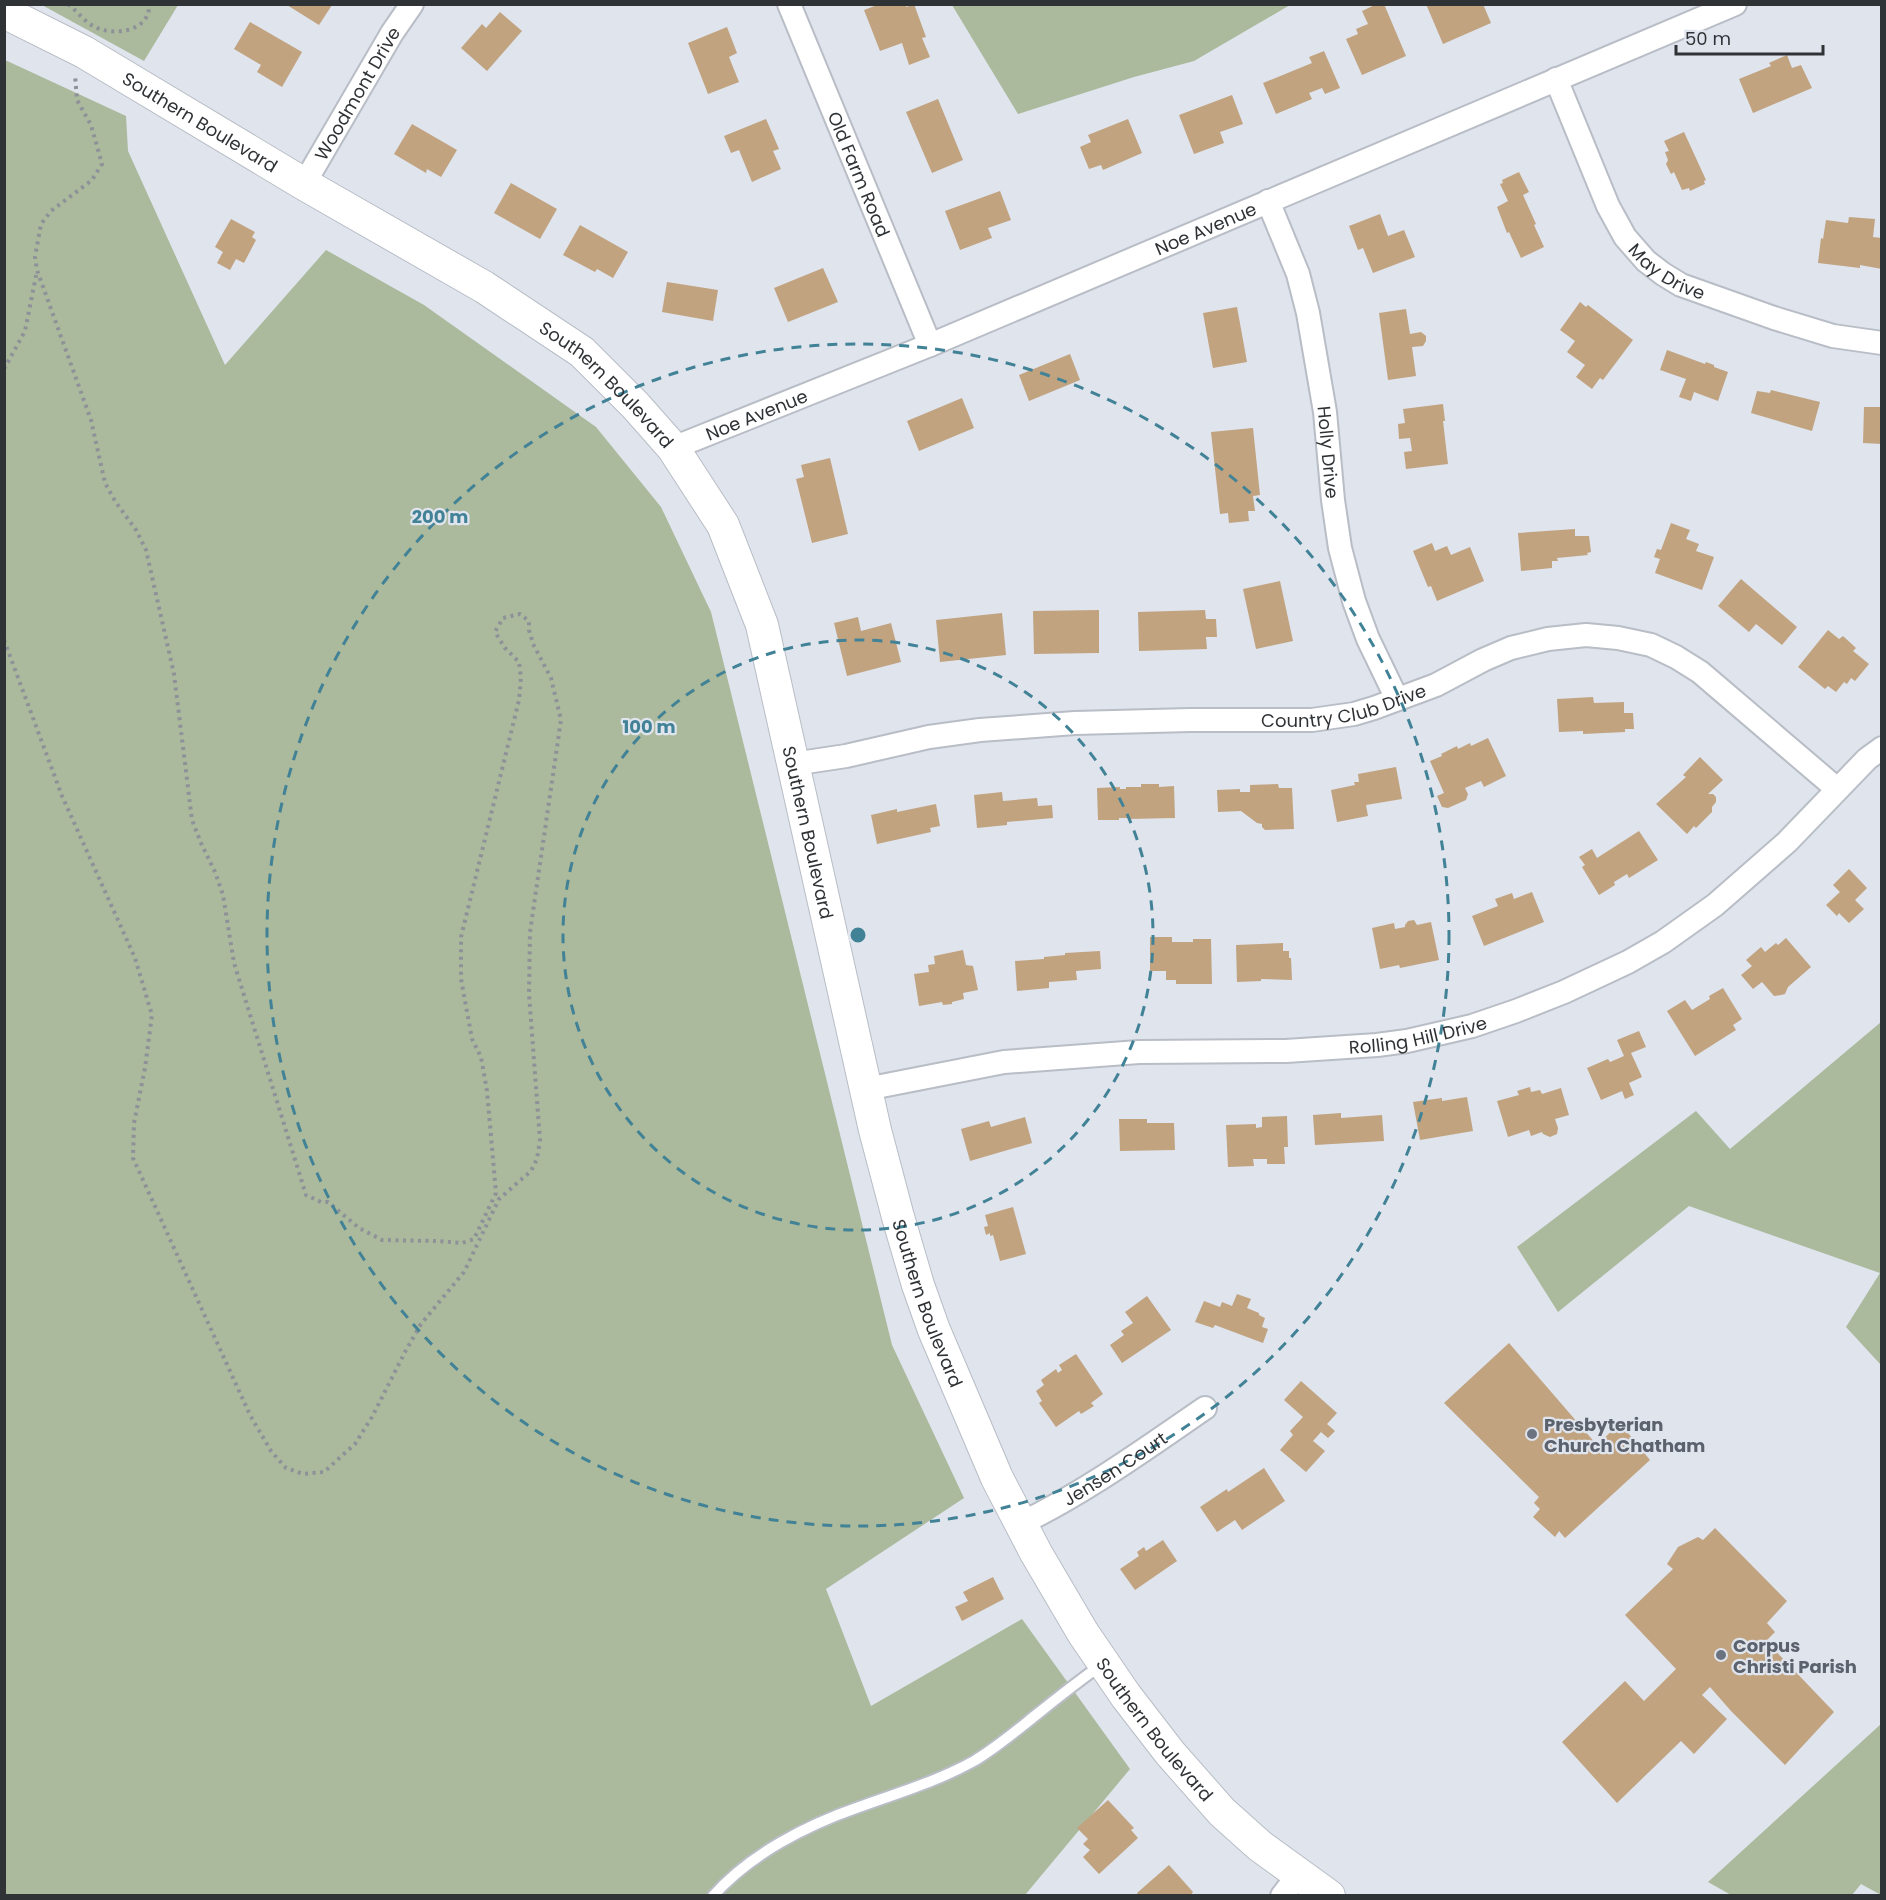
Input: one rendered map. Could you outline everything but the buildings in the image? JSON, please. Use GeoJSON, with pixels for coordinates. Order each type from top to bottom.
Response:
{"type":"FeatureCollection","features":[{"type":"Feature","properties":{"kind":"main road","name":"Southern Boulevard"},"geometry":{"type":"LineString","coordinates":[[4,12],[88,39],[304,184],[484,286],[582,352],[635,405],[673,448],[723,525],[762,625],[866,1089],[898,1216],[926,1307],[970,1416],[1020,1524],[1065,1603],[1126,1696],[1192,1780],[1222,1812],[1260,1846],[1290,1885],[1329,1896]]}},
{"type":"Feature","properties":{"kind":"street","name":"Woodmont Drive"},"geometry":{"type":"LineString","coordinates":[[304,184],[392,33],[412,4]]}},
{"type":"Feature","properties":{"kind":"street","name":"Old Farm Road"},"geometry":{"type":"LineString","coordinates":[[789,4],[930,345]]}},
{"type":"Feature","properties":{"kind":"street","name":"Noe Avenue"},"geometry":{"type":"LineString","coordinates":[[673,448],[930,345],[1735,4]]}},
{"type":"Feature","properties":{"kind":"street","name":"May Drive"},"geometry":{"type":"LineString","coordinates":[[1556,79],[1608,206],[1625,237],[1646,261],[1681,285],[1764,314],[1833,336],[1881,343]]}},
{"type":"Feature","properties":{"kind":"street","name":"Holly Drive"},"geometry":{"type":"LineString","coordinates":[[1268,201],[1298,274],[1308,314],[1325,412],[1340,548],[1354,601],[1368,639],[1397,699]]}},
{"type":"Feature","properties":{"kind":"street","name":"Country Club Drive"},"geometry":{"type":"LineString","coordinates":[[793,764],[846,756],[929,737],[980,730],[1075,723],[1312,720],[1354,714],[1436,685],[1502,652],[1533,642],[1586,636],[1618,638],[1651,645],[1676,657],[1700,672],[1837,789]]}},
{"type":"Feature","properties":{"kind":"street","name":"Rolling Hill Drive"},"geometry":{"type":"LineString","coordinates":[[866,1089],[1004,1062],[1138,1052],[1339,1049],[1407,1041],[1472,1026],[1564,992],[1628,962],[1663,942],[1715,905],[1746,879],[1787,842],[1867,759],[1881,748]]}},
{"type":"Feature","properties":{"kind":"street","name":"Jensen Court"},"geometry":{"type":"LineString","coordinates":[[1020,1524],[1059,1505],[1107,1475],[1205,1408]]}},
{"type":"Feature","properties":{"kind":"lane"},"geometry":{"type":"LineString","coordinates":[[713,1896],[746,1864],[791,1836],[857,1807],[942,1777],[974,1761],[1004,1741],[1104,1663]]}},
{"type":"Feature","properties":{"kind":"path"},"geometry":{"type":"LineString","coordinates":[[68,4],[88,39]]}},
{"type":"Feature","properties":{"kind":"path"},"geometry":{"type":"LineString","coordinates":[[4,640],[62,796],[135,958],[153,1015],[134,1124],[133,1158],[250,1415],[271,1451],[286,1468],[303,1474],[324,1472],[355,1444],[372,1417],[421,1324],[464,1272],[499,1199],[531,1171],[537,1159],[540,1140],[529,994],[530,932],[561,720],[551,678],[533,644],[529,621],[520,614],[503,618],[495,632],[505,648],[519,662],[521,678],[519,700],[461,936],[461,979],[472,1039],[480,1057],[488,1091],[496,1193],[474,1239],[462,1244],[382,1240],[358,1228],[328,1202],[321,1202],[306,1195],[234,963],[223,895],[192,820],[174,674],[147,550],[105,483],[88,411],[37,270],[35,257],[42,224],[51,211],[92,180],[102,164],[91,124],[77,100],[74,76],[88,39],[105,31],[126,32],[142,23],[150,10],[149,4]]}},
{"type":"Feature","properties":{"kind":"path"},"geometry":{"type":"LineString","coordinates":[[4,369],[24,331],[37,270]]}},
{"type":"Feature","properties":{"kind":"green space"},"geometry":{"type":"Polygon","coordinates":[[[42,5],[178,5],[144,61],[42,5]]]}},
{"type":"Feature","properties":{"kind":"green space"},"geometry":{"type":"Polygon","coordinates":[[[952,5],[1290,5],[1194,61],[1134,77],[1018,114],[952,5]]]}},
{"type":"Feature","properties":{"kind":"green space"},"geometry":{"type":"Polygon","coordinates":[[[5,60],[126,116],[128,151],[225,365],[326,250],[424,305],[596,427],[661,507],[711,612],[892,1345],[964,1498],[826,1589],[871,1706],[1022,1619],[1130,1769],[1025,1895],[5,1896],[5,60]]]}},
{"type":"Feature","properties":{"kind":"green space"},"geometry":{"type":"Polygon","coordinates":[[[1881,1022],[1881,1365],[1846,1327],[1880,1273],[1689,1206],[1558,1312],[1517,1247],[1696,1111],[1730,1149],[1881,1022]]]}},
{"type":"Feature","properties":{"kind":"green space"},"geometry":{"type":"Polygon","coordinates":[[[1881,1724],[1881,1895],[1861,1884],[1852,1895],[1731,1895],[1708,1882],[1881,1724]]]}},
{"type":"Feature","properties":{"kind":"place","name":"Presbyterian Church Chatham"},"geometry":{"type":"Point","coordinates":[1532,1434]}},
{"type":"Feature","properties":{"kind":"place","name":"Corpus Christi Parish"},"geometry":{"type":"Point","coordinates":[1721,1655]}}]}
